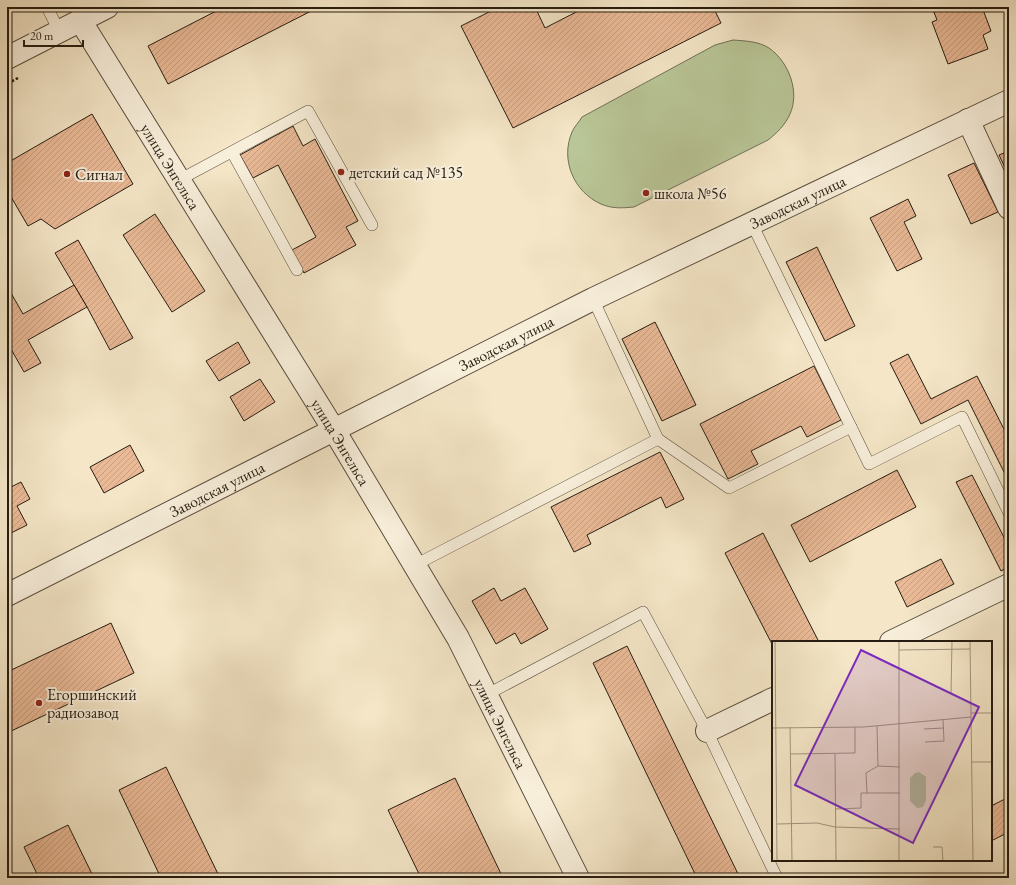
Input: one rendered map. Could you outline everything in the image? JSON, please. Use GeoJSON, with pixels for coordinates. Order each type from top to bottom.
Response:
{"type":"FeatureCollection","features":[{"type":"Feature","properties":{"kind":"street"},"geometry":{"type":"LineString","coordinates":[[7,58],[107,7]]}},
{"type":"Feature","properties":{"kind":"street","name":"улица Энгельса"},"geometry":{"type":"LineString","coordinates":[[80,20],[334,430],[458,638],[578,878]]}},
{"type":"Feature","properties":{"kind":"street","name":"Заводская улица"},"geometry":{"type":"LineString","coordinates":[[7,595],[592,299],[1009,101]]}},
{"type":"Feature","properties":{"kind":"street"},"geometry":{"type":"LineString","coordinates":[[968,120],[1009,208]]}},
{"type":"Feature","properties":{"kind":"street"},"geometry":{"type":"LineString","coordinates":[[893,641],[1009,585]]}},
{"type":"Feature","properties":{"kind":"street"},"geometry":{"type":"LineString","coordinates":[[707,731],[772,699]]}},
{"type":"Feature","properties":{"kind":"lane"},"geometry":{"type":"LineString","coordinates":[[47,7],[59,31]]}},
{"type":"Feature","properties":{"kind":"lane"},"geometry":{"type":"LineString","coordinates":[[179,180],[308,111],[372,225]]}},
{"type":"Feature","properties":{"kind":"lane"},"geometry":{"type":"LineString","coordinates":[[232,152],[297,270]]}},
{"type":"Feature","properties":{"kind":"lane"},"geometry":{"type":"LineString","coordinates":[[752,224],[869,464],[962,417],[1009,513]]}},
{"type":"Feature","properties":{"kind":"lane"},"geometry":{"type":"LineString","coordinates":[[592,299],[658,439],[729,488],[851,427]]}},
{"type":"Feature","properties":{"kind":"lane"},"geometry":{"type":"LineString","coordinates":[[415,565],[658,439]]}},
{"type":"Feature","properties":{"kind":"lane"},"geometry":{"type":"LineString","coordinates":[[486,694],[643,612],[707,731],[777,878]]}},
{"type":"Feature","properties":{"kind":"green space"},"geometry":{"type":"Polygon","coordinates":[[[733,40],[760,44],[769,48],[782,61],[787,69],[793,87],[793,105],[788,118],[778,132],[768,140],[634,207],[618,208],[605,206],[583,192],[572,174],[568,153],[572,132],[582,117],[715,45],[733,40]]]}},
{"type":"Feature","properties":{"kind":"building"},"geometry":{"type":"Polygon","coordinates":[[[224,7],[319,7],[168,84],[148,46],[224,7]]]}},
{"type":"Feature","properties":{"kind":"building"},"geometry":{"type":"Polygon","coordinates":[[[499,7],[535,7],[545,28],[586,7],[713,7],[721,23],[513,128],[461,26],[499,7]]]}},
{"type":"Feature","properties":{"kind":"building"},"geometry":{"type":"Polygon","coordinates":[[[932,7],[982,7],[991,31],[983,35],[988,49],[948,64],[932,22],[937,20],[932,7]]]}},
{"type":"Feature","properties":{"kind":"building","name":"Сигнал"},"geometry":{"type":"Polygon","coordinates":[[[92,114],[133,184],[55,229],[41,219],[28,226],[7,190],[7,163],[92,114]]]}},
{"type":"Feature","properties":{"kind":"building"},"geometry":{"type":"Polygon","coordinates":[[[293,126],[303,146],[315,139],[358,221],[346,227],[356,245],[304,273],[292,250],[316,237],[278,165],[253,178],[240,155],[293,126]]]}},
{"type":"Feature","properties":{"kind":"building"},"geometry":{"type":"Polygon","coordinates":[[[1009,151],[1009,176],[999,155],[1009,151]]]}},
{"type":"Feature","properties":{"kind":"building"},"geometry":{"type":"Polygon","coordinates":[[[974,163],[998,212],[971,224],[948,175],[974,163]]]}},
{"type":"Feature","properties":{"kind":"building"},"geometry":{"type":"Polygon","coordinates":[[[908,199],[916,216],[904,222],[922,259],[897,271],[870,218],[908,199]]]}},
{"type":"Feature","properties":{"kind":"building"},"geometry":{"type":"Polygon","coordinates":[[[155,214],[205,291],[172,312],[123,235],[155,214]]]}},
{"type":"Feature","properties":{"kind":"building"},"geometry":{"type":"Polygon","coordinates":[[[78,240],[133,338],[110,350],[87,307],[55,253],[78,240]]]}},
{"type":"Feature","properties":{"kind":"building"},"geometry":{"type":"Polygon","coordinates":[[[817,247],[855,326],[825,341],[786,262],[817,247]]]}},
{"type":"Feature","properties":{"kind":"building"},"geometry":{"type":"Polygon","coordinates":[[[74,285],[87,307],[28,340],[41,363],[24,372],[7,342],[7,286],[23,314],[74,285]]]}},
{"type":"Feature","properties":{"kind":"building"},"geometry":{"type":"Polygon","coordinates":[[[655,322],[696,405],[662,421],[622,339],[655,322]]]}},
{"type":"Feature","properties":{"kind":"building"},"geometry":{"type":"Polygon","coordinates":[[[238,342],[250,363],[219,381],[206,361],[238,342]]]}},
{"type":"Feature","properties":{"kind":"building"},"geometry":{"type":"Polygon","coordinates":[[[908,354],[931,399],[977,376],[1009,439],[1009,482],[968,400],[921,424],[890,363],[908,354]]]}},
{"type":"Feature","properties":{"kind":"building"},"geometry":{"type":"Polygon","coordinates":[[[814,366],[841,420],[807,437],[801,426],[751,451],[758,464],[728,479],[700,424],[814,366]]]}},
{"type":"Feature","properties":{"kind":"building"},"geometry":{"type":"Polygon","coordinates":[[[260,379],[275,402],[244,421],[230,397],[260,379]]]}},
{"type":"Feature","properties":{"kind":"building"},"geometry":{"type":"Polygon","coordinates":[[[130,445],[144,471],[104,493],[90,467],[130,445]]]}},
{"type":"Feature","properties":{"kind":"building"},"geometry":{"type":"Polygon","coordinates":[[[660,452],[684,499],[666,508],[661,497],[587,535],[591,544],[574,552],[551,507],[660,452]]]}},
{"type":"Feature","properties":{"kind":"building"},"geometry":{"type":"Polygon","coordinates":[[[897,470],[916,507],[810,562],[791,525],[897,470]]]}},
{"type":"Feature","properties":{"kind":"building"},"geometry":{"type":"Polygon","coordinates":[[[972,475],[1009,547],[1009,567],[1001,571],[956,482],[972,475]]]}},
{"type":"Feature","properties":{"kind":"building"},"geometry":{"type":"Polygon","coordinates":[[[21,482],[30,499],[17,506],[27,525],[7,535],[7,489],[21,482]]]}},
{"type":"Feature","properties":{"kind":"building"},"geometry":{"type":"Polygon","coordinates":[[[763,533],[818,641],[772,641],[772,644],[725,553],[763,533]]]}},
{"type":"Feature","properties":{"kind":"building"},"geometry":{"type":"Polygon","coordinates":[[[941,559],[954,584],[907,607],[895,582],[941,559]]]}},
{"type":"Feature","properties":{"kind":"building"},"geometry":{"type":"Polygon","coordinates":[[[494,588],[501,601],[525,588],[548,629],[521,644],[515,633],[496,644],[472,601],[494,588]]]}},
{"type":"Feature","properties":{"kind":"building","name":"Егоршинский радиозавод"},"geometry":{"type":"Polygon","coordinates":[[[111,623],[134,673],[7,733],[7,672],[111,623]]]}},
{"type":"Feature","properties":{"kind":"building"},"geometry":{"type":"Polygon","coordinates":[[[627,646],[740,878],[697,878],[593,663],[627,646]]]}},
{"type":"Feature","properties":{"kind":"building"},"geometry":{"type":"Polygon","coordinates":[[[166,767],[220,878],[161,878],[119,790],[166,767]]]}},
{"type":"Feature","properties":{"kind":"building"},"geometry":{"type":"Polygon","coordinates":[[[455,778],[503,878],[421,878],[388,810],[455,778]]]}},
{"type":"Feature","properties":{"kind":"building"},"geometry":{"type":"Polygon","coordinates":[[[1009,797],[1009,832],[992,840],[992,806],[1009,797]]]}},
{"type":"Feature","properties":{"kind":"building"},"geometry":{"type":"Polygon","coordinates":[[[68,825],[94,878],[39,878],[24,847],[68,825]]]}},
{"type":"Feature","properties":{"kind":"place","name":"детский сад №135"},"geometry":{"type":"Point","coordinates":[341,172]}},
{"type":"Feature","properties":{"kind":"place","name":"Сигнал"},"geometry":{"type":"Point","coordinates":[67,174]}},
{"type":"Feature","properties":{"kind":"place","name":"школа №56"},"geometry":{"type":"Point","coordinates":[646,193]}},
{"type":"Feature","properties":{"kind":"place","name":"Егоршинский радиозавод"},"geometry":{"type":"Point","coordinates":[39,703]}}]}
